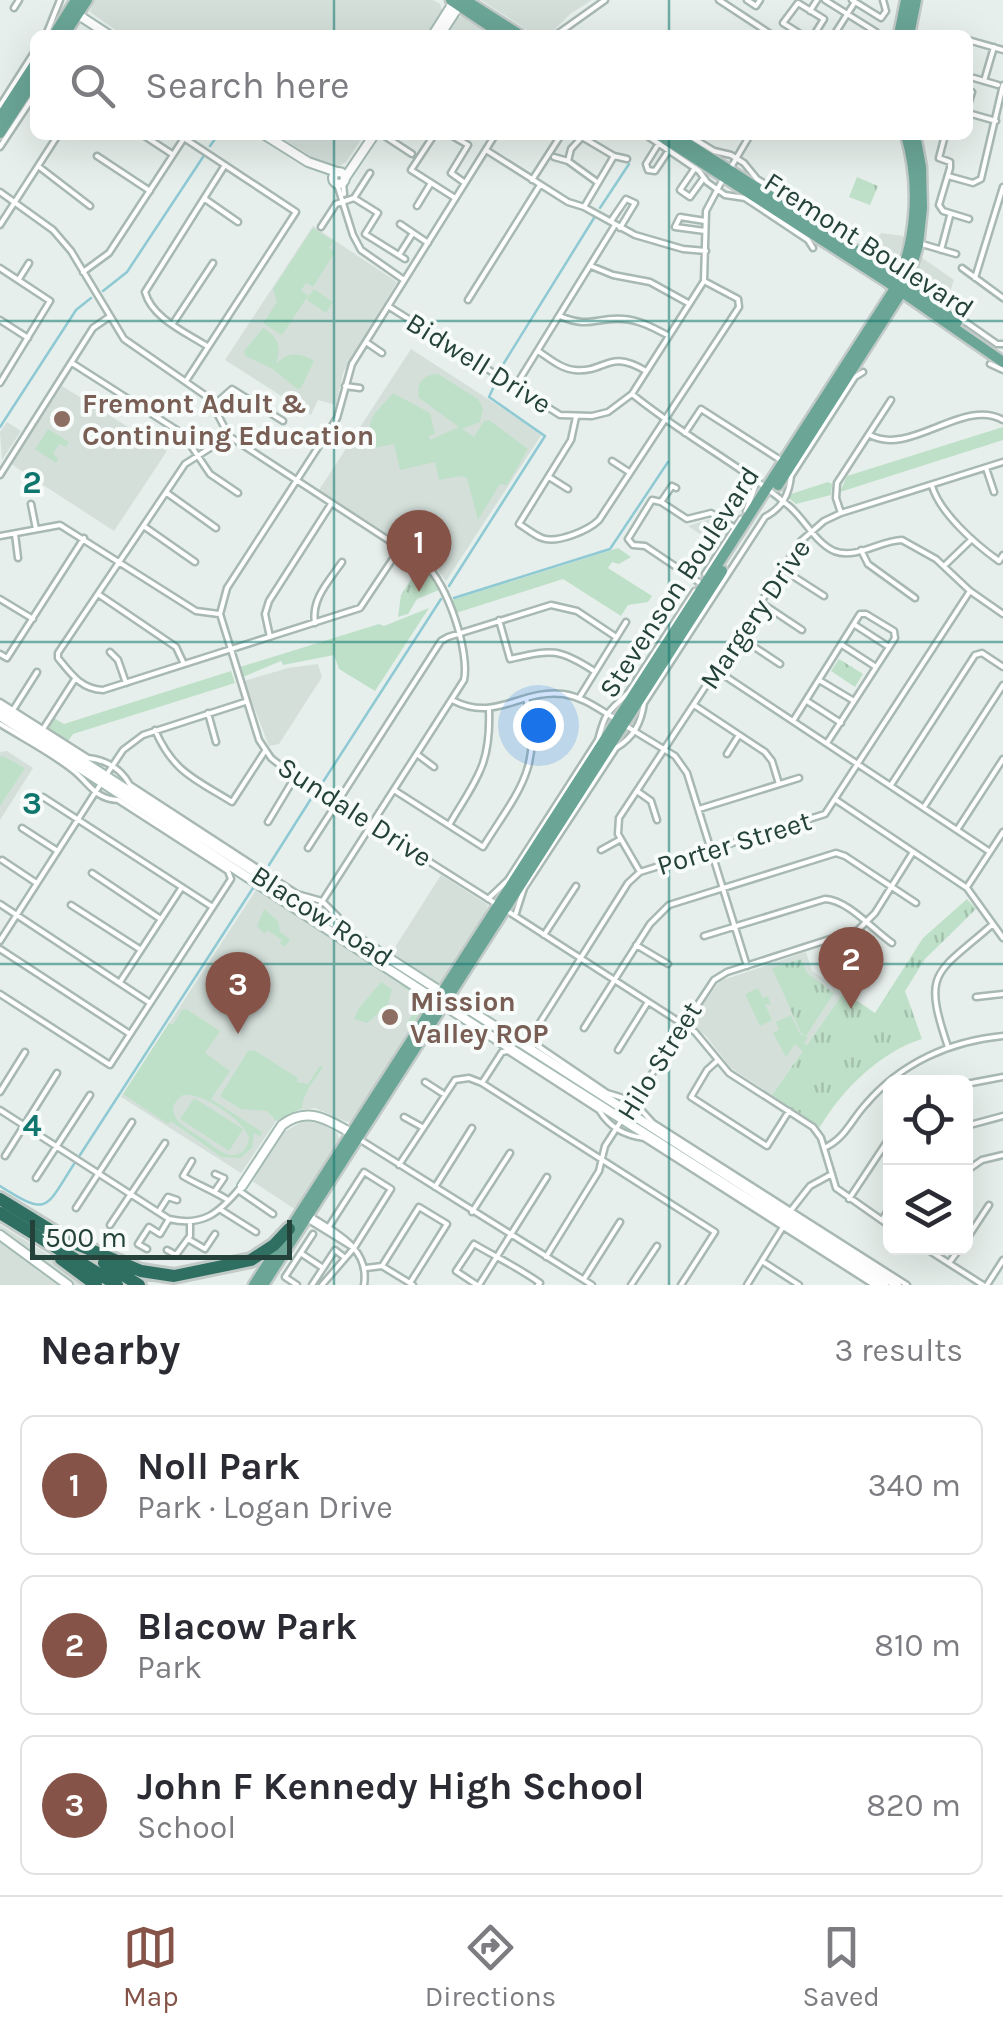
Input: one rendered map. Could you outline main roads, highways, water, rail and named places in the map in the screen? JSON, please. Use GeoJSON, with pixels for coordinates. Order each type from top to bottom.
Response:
{"type":"FeatureCollection","features":[{"type":"Feature","properties":{"kind":"highway"},"geometry":{"type":"LineString","coordinates":[[0,1198],[139,1285]]}},
{"type":"Feature","properties":{"kind":"highway"},"geometry":{"type":"LineString","coordinates":[[0,1212],[117,1285]]}},
{"type":"Feature","properties":{"kind":"highway"},"geometry":{"type":"LineString","coordinates":[[67,1240],[141,1271],[174,1276],[251,1260],[289,1229]]}},
{"type":"Feature","properties":{"kind":"highway"},"geometry":{"type":"LineString","coordinates":[[30,1231],[39,1243],[96,1285]]}},
{"type":"Feature","properties":{"kind":"main road"},"geometry":{"type":"LineString","coordinates":[[58,30],[75,8],[87,0]]}},
{"type":"Feature","properties":{"kind":"main road"},"geometry":{"type":"LineString","coordinates":[[900,30],[906,0]]}},
{"type":"Feature","properties":{"kind":"main road"},"geometry":{"type":"LineString","coordinates":[[910,30],[916,0]]}},
{"type":"Feature","properties":{"kind":"main road"},"geometry":{"type":"LineString","coordinates":[[439,30],[458,1]]}},
{"type":"Feature","properties":{"kind":"main road"},"geometry":{"type":"LineString","coordinates":[[458,1],[497,30]]}},
{"type":"Feature","properties":{"kind":"main road"},"geometry":{"type":"LineString","coordinates":[[458,1],[511,30]]}},
{"type":"Feature","properties":{"kind":"main road"},"geometry":{"type":"LineString","coordinates":[[75,8],[103,30]]}},
{"type":"Feature","properties":{"kind":"main road"},"geometry":{"type":"LineString","coordinates":[[0,118],[30,72]]}},
{"type":"Feature","properties":{"kind":"main road"},"geometry":{"type":"LineString","coordinates":[[0,133],[30,87]]}},
{"type":"Feature","properties":{"kind":"main road"},"geometry":{"type":"LineString","coordinates":[[274,140],[311,167],[339,178],[369,140]]}},
{"type":"Feature","properties":{"kind":"main road","name":"Fremont Boulevard"},"geometry":{"type":"LineString","coordinates":[[661,140],[825,232],[1003,359]]}},
{"type":"Feature","properties":{"kind":"main road","name":"Fremont Boulevard"},"geometry":{"type":"LineString","coordinates":[[681,140],[901,286]]}},
{"type":"Feature","properties":{"kind":"main road","name":"Stevenson Boulevard"},"geometry":{"type":"LineString","coordinates":[[254,1285],[443,1000],[615,719],[901,286],[914,202],[913,165],[907,140]]}},
{"type":"Feature","properties":{"kind":"main road","name":"Stevenson Boulevard"},"geometry":{"type":"LineString","coordinates":[[765,489],[901,286],[918,243],[922,186],[916,140]]}},
{"type":"Feature","properties":{"kind":"main road","name":"Blacow Road"},"geometry":{"type":"LineString","coordinates":[[0,709],[314,915],[391,961],[443,1000]]}},
{"type":"Feature","properties":{"kind":"main road","name":"Stevenson Boulevard"},"geometry":{"type":"LineString","coordinates":[[443,1000],[499,906]]}},
{"type":"Feature","properties":{"kind":"main road","name":"Blacow Road"},"geometry":{"type":"LineString","coordinates":[[314,915],[362,952],[898,1285]]}},
{"type":"Feature","properties":{"kind":"main road"},"geometry":{"type":"LineString","coordinates":[[362,952],[391,961]]}},
{"type":"Feature","properties":{"kind":"main road"},"geometry":{"type":"LineString","coordinates":[[240,1188],[282,1125],[291,1118],[313,1114],[354,1136]]}},
{"type":"Feature","properties":{"kind":"main road","name":"Blacow Road"},"geometry":{"type":"LineString","coordinates":[[625,1115],[884,1285]]}},
{"type":"Feature","properties":{"kind":"main road","name":"Stevenson Boulevard"},"geometry":{"type":"LineString","coordinates":[[263,1285],[354,1136]]}},
{"type":"Feature","properties":{"kind":"main road"},"geometry":{"type":"LineString","coordinates":[[0,1235],[68,1285]]}},
{"type":"Feature","properties":{"kind":"waterway"},"geometry":{"type":"LineString","coordinates":[[210,146],[214,140]]}},
{"type":"Feature","properties":{"kind":"waterway"},"geometry":{"type":"LineString","coordinates":[[103,291],[127,272],[203,157]]}},
{"type":"Feature","properties":{"kind":"waterway"},"geometry":{"type":"LineString","coordinates":[[600,208],[629,164]]}},
{"type":"Feature","properties":{"kind":"waterway"},"geometry":{"type":"LineString","coordinates":[[499,371],[594,218]]}},
{"type":"Feature","properties":{"kind":"waterway"},"geometry":{"type":"LineString","coordinates":[[0,427],[76,310],[91,298]]}},
{"type":"Feature","properties":{"kind":"waterway"},"geometry":{"type":"LineString","coordinates":[[449,586],[545,436],[489,397],[496,382]]}},
{"type":"Feature","properties":{"kind":"waterway"},"geometry":{"type":"LineString","coordinates":[[454,598],[610,549],[668,462]]}},
{"type":"Feature","properties":{"kind":"waterway"},"geometry":{"type":"LineString","coordinates":[[321,785],[441,599]]}},
{"type":"Feature","properties":{"kind":"waterway"},"geometry":{"type":"LineString","coordinates":[[269,865],[314,794]]}},
{"type":"Feature","properties":{"kind":"waterway"},"geometry":{"type":"LineString","coordinates":[[80,1155],[253,888]]}},
{"type":"Feature","properties":{"kind":"waterway"},"geometry":{"type":"LineString","coordinates":[[0,1186],[28,1202],[44,1204],[74,1164]]}},
{"type":"Feature","properties":{"kind":"place","name":"Fremont Adult & Continuing Education"},"geometry":{"type":"Point","coordinates":[62,419]}},
{"type":"Feature","properties":{"kind":"place","name":"Noll Park"},"geometry":{"type":"Point","coordinates":[419,592]}},
{"type":"Feature","properties":{"kind":"place","name":"Blacow Park"},"geometry":{"type":"Point","coordinates":[851,1009]}},
{"type":"Feature","properties":{"kind":"place","name":"Mission Valley ROP"},"geometry":{"type":"Point","coordinates":[390,1017]}},
{"type":"Feature","properties":{"kind":"place","name":"John F Kennedy High School"},"geometry":{"type":"Point","coordinates":[238,1034]}}]}
